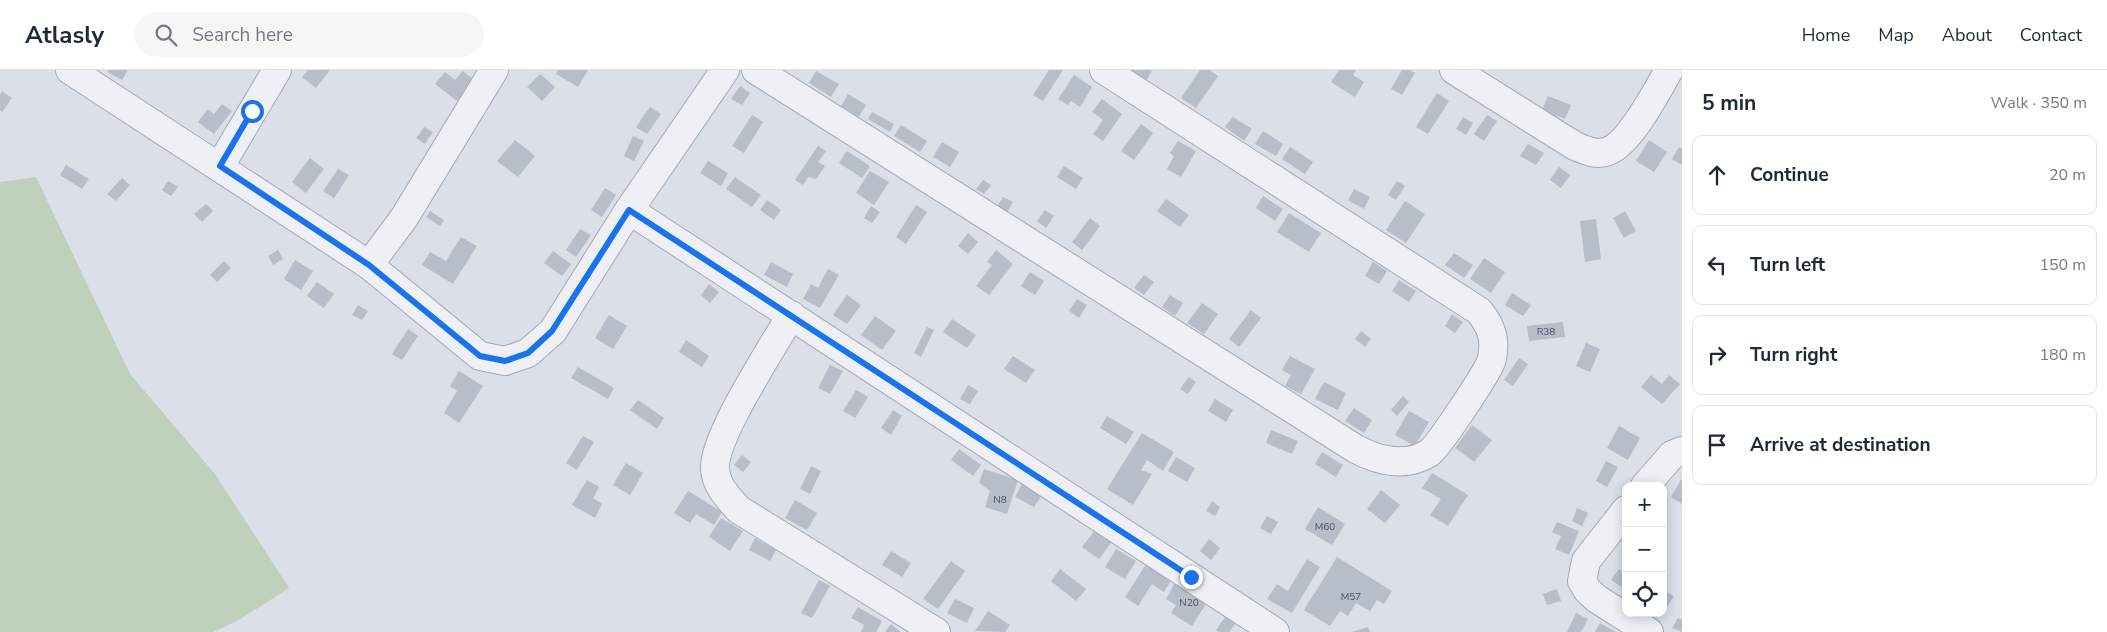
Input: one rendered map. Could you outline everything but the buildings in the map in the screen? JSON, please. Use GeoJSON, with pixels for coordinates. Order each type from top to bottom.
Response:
{"type":"FeatureCollection","features":[{"type":"Feature","properties":{"kind":"street"},"geometry":{"type":"LineString","coordinates":[[70,70],[220,166],[369,265],[480,356],[505,361],[528,353],[552,331],[629,210],[724,70]]}},
{"type":"Feature","properties":{"kind":"street"},"geometry":{"type":"LineString","coordinates":[[220,166],[278,70]]}},
{"type":"Feature","properties":{"kind":"street"},"geometry":{"type":"LineString","coordinates":[[369,265],[404,218],[494,70]]}},
{"type":"Feature","properties":{"kind":"street"},"geometry":{"type":"LineString","coordinates":[[756,70],[1356,449],[1375,459],[1395,462],[1414,459],[1430,452],[1461,410],[1490,363],[1493,336],[1488,322],[1479,311],[1104,70]]}},
{"type":"Feature","properties":{"kind":"street"},"geometry":{"type":"LineString","coordinates":[[1454,70],[1575,146],[1591,152],[1606,152],[1620,144],[1630,132],[1669,70]]}},
{"type":"Feature","properties":{"kind":"street"},"geometry":{"type":"LineString","coordinates":[[629,210],[791,314],[1275,632]]}},
{"type":"Feature","properties":{"kind":"street"},"geometry":{"type":"LineString","coordinates":[[791,314],[727,427],[718,448],[715,470],[720,488],[738,509],[936,632]]}},
{"type":"Feature","properties":{"kind":"street"},"geometry":{"type":"LineString","coordinates":[[1648,482],[1672,455],[1682,451]]}},
{"type":"Feature","properties":{"kind":"street"},"geometry":{"type":"LineString","coordinates":[[1622,515],[1586,561],[1582,581],[1588,591],[1597,599],[1649,632]]}},
{"type":"Feature","properties":{"kind":"green space"},"geometry":{"type":"Polygon","coordinates":[[[36,177],[130,374],[215,474],[289,588],[239,620],[213,632],[0,632],[0,182],[36,177]]]}},
{"type":"Feature","properties":{"kind":"route"},"geometry":{"type":"LineString","coordinates":[[252,111],[220,166],[369,265],[480,356],[505,361],[528,353],[552,331],[629,210],[1191,577]]}}]}
